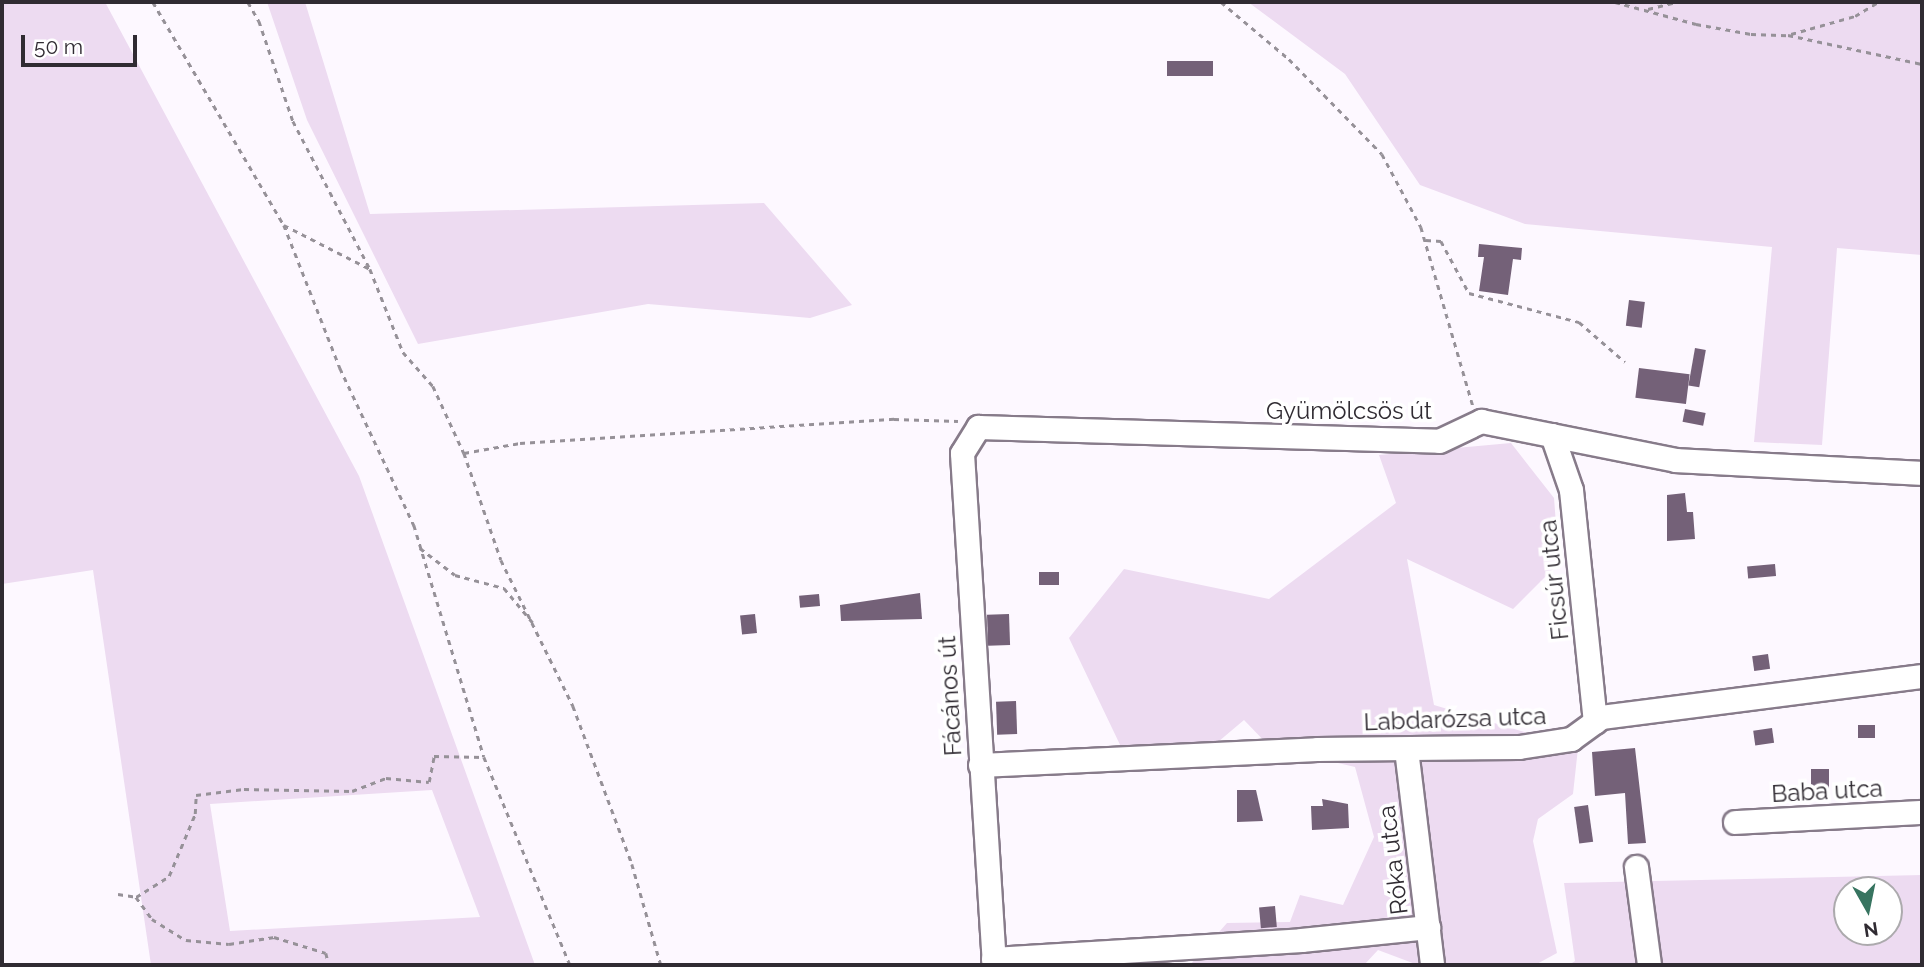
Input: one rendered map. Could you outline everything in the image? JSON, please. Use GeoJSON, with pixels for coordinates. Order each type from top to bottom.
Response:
{"type":"FeatureCollection","features":[{"type":"Feature","properties":{"kind":"street","name":"Gyümölcsös út"},"geometry":{"type":"LineString","coordinates":[[978,428],[1439,441],[1481,421]]}},
{"type":"Feature","properties":{"kind":"street"},"geometry":{"type":"LineString","coordinates":[[1481,421],[1676,460],[1922,473]]}},
{"type":"Feature","properties":{"kind":"street","name":"Fácános út"},"geometry":{"type":"LineString","coordinates":[[978,428],[962,453],[993,962]]}},
{"type":"Feature","properties":{"kind":"street","name":"Ficsúr utca"},"geometry":{"type":"LineString","coordinates":[[1552,435],[1571,489],[1595,722]]}},
{"type":"Feature","properties":{"kind":"street","name":"Labdarózsa utca"},"geometry":{"type":"LineString","coordinates":[[980,765],[1317,748],[1519,747],[1571,739],[1595,722],[1674,705],[1922,676]]}},
{"type":"Feature","properties":{"kind":"street","name":"Róka utca"},"geometry":{"type":"LineString","coordinates":[[1406,749],[1432,965]]}},
{"type":"Feature","properties":{"kind":"street","name":"Baba utca"},"geometry":{"type":"LineString","coordinates":[[1735,822],[1922,812]]}},
{"type":"Feature","properties":{"kind":"street"},"geometry":{"type":"LineString","coordinates":[[1636,867],[1649,965]]}},
{"type":"Feature","properties":{"kind":"street"},"geometry":{"type":"LineString","coordinates":[[993,962],[1301,940],[1428,927]]}},
{"type":"Feature","properties":{"kind":"path"},"geometry":{"type":"LineString","coordinates":[[153,2],[284,225],[340,368],[414,525],[484,757],[570,965]]}},
{"type":"Feature","properties":{"kind":"path"},"geometry":{"type":"LineString","coordinates":[[248,2],[259,21],[293,121],[370,269],[403,352],[433,386],[464,453],[501,560],[538,629],[573,706],[632,864],[661,965]]}},
{"type":"Feature","properties":{"kind":"path"},"geometry":{"type":"LineString","coordinates":[[1221,2],[1289,59],[1382,154],[1425,240],[1469,398],[1481,421]]}},
{"type":"Feature","properties":{"kind":"path"},"geometry":{"type":"LineString","coordinates":[[1615,2],[1751,34],[1788,35],[1922,65]]}},
{"type":"Feature","properties":{"kind":"path"},"geometry":{"type":"LineString","coordinates":[[1646,10],[1676,2]]}},
{"type":"Feature","properties":{"kind":"path"},"geometry":{"type":"LineString","coordinates":[[1788,35],[1854,16],[1878,2]]}},
{"type":"Feature","properties":{"kind":"path"},"geometry":{"type":"LineString","coordinates":[[284,225],[370,269]]}},
{"type":"Feature","properties":{"kind":"path"},"geometry":{"type":"LineString","coordinates":[[1425,240],[1441,241],[1469,293],[1579,322],[1625,362]]}},
{"type":"Feature","properties":{"kind":"path"},"geometry":{"type":"LineString","coordinates":[[464,453],[520,443],[894,419],[957,420],[978,428]]}},
{"type":"Feature","properties":{"kind":"path"},"geometry":{"type":"LineString","coordinates":[[419,547],[456,575],[504,588],[538,629]]}},
{"type":"Feature","properties":{"kind":"path"},"geometry":{"type":"LineString","coordinates":[[118,894],[136,897],[169,876],[195,814],[196,795],[244,789],[352,791],[386,778],[429,782],[434,756],[484,757]]}},
{"type":"Feature","properties":{"kind":"path"},"geometry":{"type":"LineString","coordinates":[[136,897],[152,919],[186,940],[229,944],[274,937],[326,953],[329,965]]}},
{"type":"Feature","properties":{"kind":"shaded area"},"geometry":{"type":"Polygon","coordinates":[[[2,2],[105,2],[359,476],[535,965],[151,965],[93,570],[2,584],[2,2]],[[432,790],[210,804],[230,931],[480,917],[432,790]]]}},
{"type":"Feature","properties":{"kind":"shaded area"},"geometry":{"type":"Polygon","coordinates":[[[267,2],[305,2],[370,214],[764,203],[852,305],[810,318],[648,304],[418,344],[307,120],[267,2]]]}},
{"type":"Feature","properties":{"kind":"shaded area"},"geometry":{"type":"Polygon","coordinates":[[[1248,2],[1922,2],[1922,255],[1837,248],[1822,445],[1754,442],[1772,247],[1525,224],[1420,185],[1345,74],[1248,2]]]}},
{"type":"Feature","properties":{"kind":"shaded area"},"geometry":{"type":"Polygon","coordinates":[[[1511,443],[1554,498],[1559,563],[1513,609],[1407,559],[1434,705],[1578,748],[1573,794],[1538,819],[1533,841],[1557,953],[1535,965],[1418,965],[1378,950],[1364,965],[1190,965],[1227,923],[1290,922],[1300,895],[1343,905],[1374,837],[1355,767],[1270,747],[1244,720],[1212,747],[1123,751],[1069,638],[1124,569],[1269,599],[1396,503],[1379,455],[1511,443]]]}},
{"type":"Feature","properties":{"kind":"shaded area"},"geometry":{"type":"Polygon","coordinates":[[[1922,875],[1922,965],[1569,965],[1575,961],[1564,883],[1833,877],[1833,946],[1903,946],[1903,876],[1877,876],[1922,875]]]}},
{"type":"Feature","properties":{"kind":"building"},"geometry":{"type":"Polygon","coordinates":[[[1167,61],[1213,61],[1213,76],[1167,76],[1167,61]]]}},
{"type":"Feature","properties":{"kind":"building"},"geometry":{"type":"Polygon","coordinates":[[[1479,244],[1522,248],[1521,260],[1513,259],[1508,295],[1479,291],[1484,257],[1478,257],[1479,244]]]}},
{"type":"Feature","properties":{"kind":"building"},"geometry":{"type":"Polygon","coordinates":[[[1629,300],[1645,302],[1642,328],[1626,326],[1629,300]]]}},
{"type":"Feature","properties":{"kind":"building"},"geometry":{"type":"Polygon","coordinates":[[[1695,348],[1706,350],[1699,387],[1688,385],[1695,348]]]}},
{"type":"Feature","properties":{"kind":"building"},"geometry":{"type":"Polygon","coordinates":[[[1639,368],[1690,374],[1686,404],[1635,398],[1639,368]]]}},
{"type":"Feature","properties":{"kind":"building"},"geometry":{"type":"Polygon","coordinates":[[[1685,409],[1706,413],[1703,426],[1683,422],[1685,409]]]}},
{"type":"Feature","properties":{"kind":"building"},"geometry":{"type":"Polygon","coordinates":[[[1685,493],[1687,512],[1693,512],[1695,539],[1667,541],[1667,495],[1685,493]]]}},
{"type":"Feature","properties":{"kind":"building"},"geometry":{"type":"Polygon","coordinates":[[[1775,564],[1776,576],[1748,578],[1747,566],[1775,564]]]}},
{"type":"Feature","properties":{"kind":"building"},"geometry":{"type":"Polygon","coordinates":[[[1039,572],[1059,572],[1059,585],[1039,585],[1039,572]]]}},
{"type":"Feature","properties":{"kind":"building"},"geometry":{"type":"Polygon","coordinates":[[[920,593],[922,619],[841,621],[840,605],[920,593]]]}},
{"type":"Feature","properties":{"kind":"building"},"geometry":{"type":"Polygon","coordinates":[[[819,594],[820,606],[800,608],[799,596],[819,594]]]}},
{"type":"Feature","properties":{"kind":"building"},"geometry":{"type":"Polygon","coordinates":[[[755,614],[757,633],[742,634],[740,616],[755,614]]]}},
{"type":"Feature","properties":{"kind":"building"},"geometry":{"type":"Polygon","coordinates":[[[1009,614],[1010,645],[988,646],[987,615],[1009,614]]]}},
{"type":"Feature","properties":{"kind":"building"},"geometry":{"type":"Polygon","coordinates":[[[1768,654],[1770,669],[1754,671],[1752,656],[1768,654]]]}},
{"type":"Feature","properties":{"kind":"building"},"geometry":{"type":"Polygon","coordinates":[[[1016,701],[1017,734],[997,735],[996,702],[1016,701]]]}},
{"type":"Feature","properties":{"kind":"building"},"geometry":{"type":"Polygon","coordinates":[[[1858,725],[1875,725],[1875,738],[1858,738],[1858,725]]]}},
{"type":"Feature","properties":{"kind":"building"},"geometry":{"type":"Polygon","coordinates":[[[1772,728],[1774,743],[1755,745],[1753,731],[1772,728]]]}},
{"type":"Feature","properties":{"kind":"building"},"geometry":{"type":"Polygon","coordinates":[[[1635,748],[1646,843],[1628,844],[1625,793],[1595,796],[1592,752],[1635,748]]]}},
{"type":"Feature","properties":{"kind":"building"},"geometry":{"type":"Polygon","coordinates":[[[1811,769],[1829,769],[1829,791],[1811,791],[1811,769]]]}},
{"type":"Feature","properties":{"kind":"building"},"geometry":{"type":"Polygon","coordinates":[[[1237,790],[1256,790],[1263,821],[1237,822],[1237,790]]]}},
{"type":"Feature","properties":{"kind":"building"},"geometry":{"type":"Polygon","coordinates":[[[1322,799],[1348,804],[1349,828],[1312,830],[1311,806],[1323,806],[1322,799]]]}},
{"type":"Feature","properties":{"kind":"building"},"geometry":{"type":"Polygon","coordinates":[[[1588,805],[1593,842],[1579,844],[1574,807],[1588,805]]]}},
{"type":"Feature","properties":{"kind":"building"},"geometry":{"type":"Polygon","coordinates":[[[1275,906],[1277,927],[1261,928],[1259,907],[1275,906]]]}}]}
